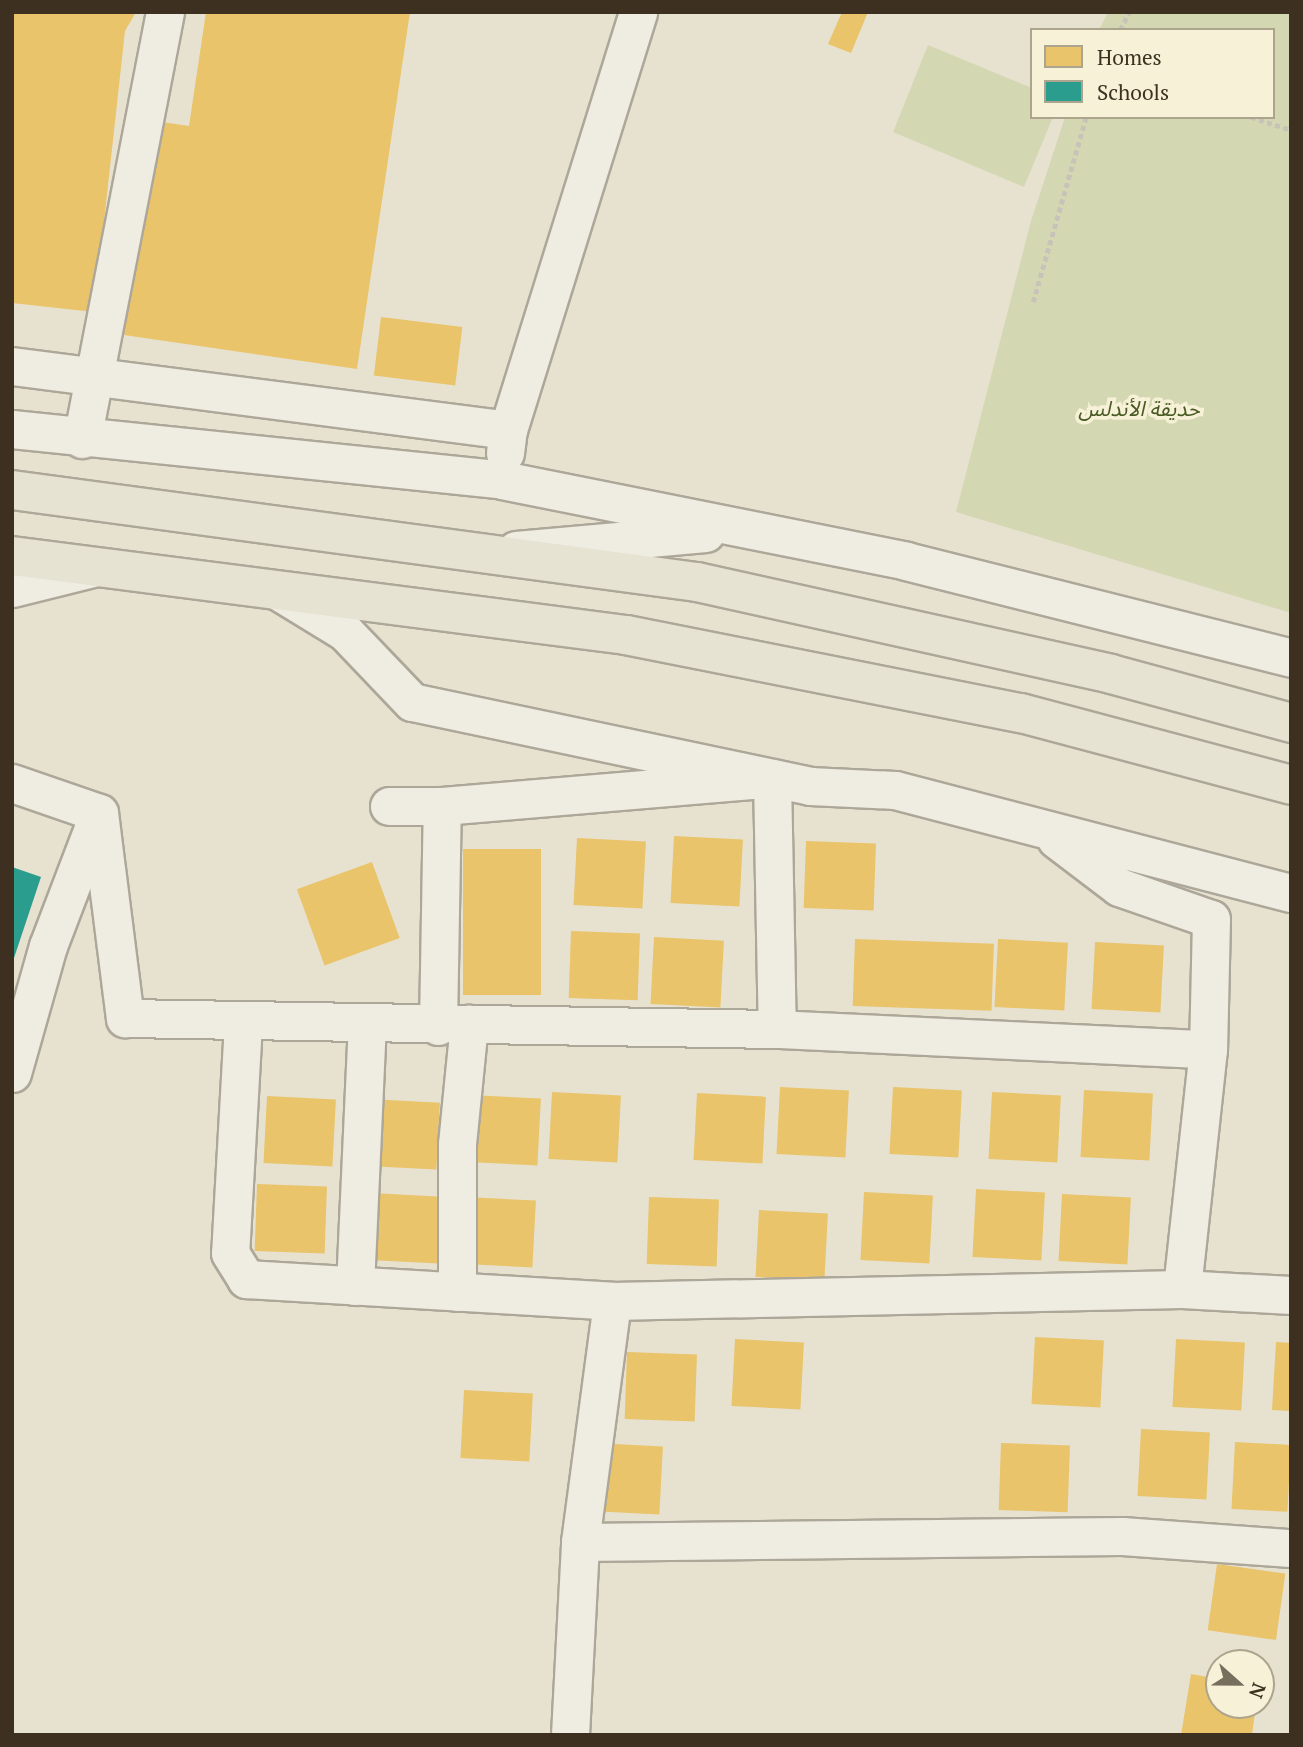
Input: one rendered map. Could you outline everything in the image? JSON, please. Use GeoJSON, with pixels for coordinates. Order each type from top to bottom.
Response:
{"type":"FeatureCollection","features":[{"type":"Feature","properties":{"kind":"main road"},"geometry":{"type":"LineString","coordinates":[[12,490],[710,585],[1111,674],[1291,723]]}},
{"type":"Feature","properties":{"kind":"main road"},"geometry":{"type":"LineString","coordinates":[[12,556],[626,635],[1021,713],[1291,785]]}},
{"type":"Feature","properties":{"kind":"street"},"geometry":{"type":"LineString","coordinates":[[82,439],[165,12]]}},
{"type":"Feature","properties":{"kind":"street"},"geometry":{"type":"LineString","coordinates":[[502,480],[508,429],[638,12]]}},
{"type":"Feature","properties":{"kind":"street"},"geometry":{"type":"LineString","coordinates":[[12,366],[508,429]]}},
{"type":"Feature","properties":{"kind":"street"},"geometry":{"type":"LineString","coordinates":[[336,407],[372,468]]}},
{"type":"Feature","properties":{"kind":"street"},"geometry":{"type":"LineString","coordinates":[[12,429],[82,439],[502,480],[906,561],[1291,658]]}},
{"type":"Feature","properties":{"kind":"street"},"geometry":{"type":"LineString","coordinates":[[478,553],[745,529]]}},
{"type":"Feature","properties":{"kind":"street"},"geometry":{"type":"LineString","coordinates":[[12,588],[97,567]]}},
{"type":"Feature","properties":{"kind":"street"},"geometry":{"type":"LineString","coordinates":[[278,591],[345,632],[412,702],[810,786],[895,790],[1291,893]]}},
{"type":"Feature","properties":{"kind":"street"},"geometry":{"type":"LineString","coordinates":[[389,806],[442,806],[772,778]]}},
{"type":"Feature","properties":{"kind":"street"},"geometry":{"type":"LineString","coordinates":[[772,778],[777,1029]]}},
{"type":"Feature","properties":{"kind":"street"},"geometry":{"type":"LineString","coordinates":[[12,783],[99,813]]}},
{"type":"Feature","properties":{"kind":"street"},"geometry":{"type":"LineString","coordinates":[[442,806],[457,1144],[457,1292]]}},
{"type":"Feature","properties":{"kind":"street"},"geometry":{"type":"LineString","coordinates":[[99,813],[125,1018],[243,1023],[777,1029],[1208,1049]]}},
{"type":"Feature","properties":{"kind":"street"},"geometry":{"type":"LineString","coordinates":[[12,1073],[48,946],[99,813]]}},
{"type":"Feature","properties":{"kind":"street"},"geometry":{"type":"LineString","coordinates":[[1044,829],[1119,887],[1211,919],[1208,1049],[1182,1289]]}},
{"type":"Feature","properties":{"kind":"street"},"geometry":{"type":"LineString","coordinates":[[243,1023],[230,1253],[246,1279],[612,1301],[1182,1289],[1291,1295]]}},
{"type":"Feature","properties":{"kind":"street"},"geometry":{"type":"LineString","coordinates":[[355,1286],[368,1025]]}},
{"type":"Feature","properties":{"kind":"street"},"geometry":{"type":"LineString","coordinates":[[570,1735],[580,1542],[612,1301]]}},
{"type":"Feature","properties":{"kind":"street"},"geometry":{"type":"LineString","coordinates":[[580,1542],[1122,1536],[1291,1548]]}},
{"type":"Feature","properties":{"kind":"path"},"geometry":{"type":"LineString","coordinates":[[1121,28],[1129,12]]}},
{"type":"Feature","properties":{"kind":"path"},"geometry":{"type":"LineString","coordinates":[[1033,302],[1085,119]]}},
{"type":"Feature","properties":{"kind":"path"},"geometry":{"type":"LineString","coordinates":[[1257,119],[1291,130]]}},
{"type":"Feature","properties":{"kind":"green space","name":"حديقة الأندلس"},"geometry":{"type":"Polygon","coordinates":[[[1108,12],[1291,12],[1291,613],[956,512],[1031,221],[1064,119],[1275,119],[1275,28],[1100,28],[1108,12]]]}},
{"type":"Feature","properties":{"kind":"green space"},"geometry":{"type":"Polygon","coordinates":[[[928,45],[1030,87],[1030,119],[1052,119],[1024,187],[893,132],[928,45]]]}},
{"type":"Feature","properties":{"kind":"building: Homes"},"geometry":{"type":"Polygon","coordinates":[[[12,12],[136,12],[125,31],[94,312],[12,303],[12,12]]]}},
{"type":"Feature","properties":{"kind":"building: Homes"},"geometry":{"type":"Polygon","coordinates":[[[206,12],[410,12],[357,369],[124,335],[155,121],[189,126],[206,12]]]}},
{"type":"Feature","properties":{"kind":"building: Homes"},"geometry":{"type":"Polygon","coordinates":[[[842,12],[868,12],[851,53],[828,44],[842,12]]]}},
{"type":"Feature","properties":{"kind":"building: Homes"},"geometry":{"type":"Polygon","coordinates":[[[381,317],[462,327],[455,386],[374,376],[381,317]]]}},
{"type":"Feature","properties":{"kind":"building: Homes"},"geometry":{"type":"Polygon","coordinates":[[[674,836],[743,840],[739,907],[670,903],[674,836]]]}},
{"type":"Feature","properties":{"kind":"building: Homes"},"geometry":{"type":"Polygon","coordinates":[[[577,838],[646,842],[642,909],[573,905],[577,838]]]}},
{"type":"Feature","properties":{"kind":"building: Homes"},"geometry":{"type":"Polygon","coordinates":[[[806,841],[876,843],[874,910],[804,908],[806,841]]]}},
{"type":"Feature","properties":{"kind":"building: Homes"},"geometry":{"type":"Polygon","coordinates":[[[463,849],[541,849],[541,995],[463,995],[463,849]]]}},
{"type":"Feature","properties":{"kind":"building: Homes"},"geometry":{"type":"Polygon","coordinates":[[[372,862],[400,938],[325,965],[297,889],[372,862]]]}},
{"type":"Feature","properties":{"kind":"building: Homes"},"geometry":{"type":"Polygon","coordinates":[[[571,931],[640,933],[638,1000],[569,998],[571,931]]]}},
{"type":"Feature","properties":{"kind":"building: Homes"},"geometry":{"type":"Polygon","coordinates":[[[654,937],[724,941],[720,1008],[650,1004],[654,937]]]}},
{"type":"Feature","properties":{"kind":"building: Homes"},"geometry":{"type":"Polygon","coordinates":[[[855,939],[994,944],[992,1011],[853,1006],[855,939]]]}},
{"type":"Feature","properties":{"kind":"building: Homes"},"geometry":{"type":"Polygon","coordinates":[[[998,939],[1068,943],[1064,1011],[994,1007],[998,939]]]}},
{"type":"Feature","properties":{"kind":"building: Homes"},"geometry":{"type":"Polygon","coordinates":[[[1095,942],[1164,946],[1160,1013],[1091,1009],[1095,942]]]}},
{"type":"Feature","properties":{"kind":"building: Homes"},"geometry":{"type":"Polygon","coordinates":[[[780,1087],[849,1091],[845,1158],[776,1154],[780,1087]]]}},
{"type":"Feature","properties":{"kind":"building: Homes"},"geometry":{"type":"Polygon","coordinates":[[[893,1087],[962,1091],[958,1158],[889,1154],[893,1087]]]}},
{"type":"Feature","properties":{"kind":"building: Homes"},"geometry":{"type":"Polygon","coordinates":[[[1084,1090],[1153,1094],[1149,1161],[1080,1157],[1084,1090]]]}},
{"type":"Feature","properties":{"kind":"building: Homes"},"geometry":{"type":"Polygon","coordinates":[[[552,1092],[621,1096],[617,1163],[548,1159],[552,1092]]]}},
{"type":"Feature","properties":{"kind":"building: Homes"},"geometry":{"type":"Polygon","coordinates":[[[992,1092],[1061,1096],[1057,1163],[988,1159],[992,1092]]]}},
{"type":"Feature","properties":{"kind":"building: Homes"},"geometry":{"type":"Polygon","coordinates":[[[697,1093],[766,1097],[762,1164],[693,1160],[697,1093]]]}},
{"type":"Feature","properties":{"kind":"building: Homes"},"geometry":{"type":"Polygon","coordinates":[[[472,1095],[541,1099],[537,1166],[468,1162],[472,1095]]]}},
{"type":"Feature","properties":{"kind":"building: Homes"},"geometry":{"type":"Polygon","coordinates":[[[267,1096],[336,1100],[332,1167],[263,1163],[267,1096]]]}},
{"type":"Feature","properties":{"kind":"building: Homes"},"geometry":{"type":"Polygon","coordinates":[[[370,1099],[440,1103],[436,1170],[366,1166],[370,1099]]]}},
{"type":"Feature","properties":{"kind":"building: Homes"},"geometry":{"type":"Polygon","coordinates":[[[257,1184],[327,1186],[325,1253],[255,1251],[257,1184]]]}},
{"type":"Feature","properties":{"kind":"building: Homes"},"geometry":{"type":"Polygon","coordinates":[[[976,1189],[1045,1193],[1041,1261],[972,1257],[976,1189]]]}},
{"type":"Feature","properties":{"kind":"building: Homes"},"geometry":{"type":"Polygon","coordinates":[[[864,1192],[933,1196],[929,1264],[860,1260],[864,1192]]]}},
{"type":"Feature","properties":{"kind":"building: Homes"},"geometry":{"type":"Polygon","coordinates":[[[372,1193],[442,1197],[438,1264],[368,1260],[372,1193]]]}},
{"type":"Feature","properties":{"kind":"building: Homes"},"geometry":{"type":"Polygon","coordinates":[[[1062,1194],[1131,1198],[1127,1265],[1058,1261],[1062,1194]]]}},
{"type":"Feature","properties":{"kind":"building: Homes"},"geometry":{"type":"Polygon","coordinates":[[[467,1197],[536,1201],[532,1268],[463,1264],[467,1197]]]}},
{"type":"Feature","properties":{"kind":"building: Homes"},"geometry":{"type":"Polygon","coordinates":[[[649,1197],[719,1199],[717,1266],[647,1264],[649,1197]]]}},
{"type":"Feature","properties":{"kind":"building: Homes"},"geometry":{"type":"Polygon","coordinates":[[[759,1210],[828,1214],[824,1281],[755,1277],[759,1210]]]}},
{"type":"Feature","properties":{"kind":"building: Homes"},"geometry":{"type":"Polygon","coordinates":[[[1035,1337],[1104,1341],[1100,1408],[1031,1404],[1035,1337]]]}},
{"type":"Feature","properties":{"kind":"building: Homes"},"geometry":{"type":"Polygon","coordinates":[[[735,1339],[804,1343],[800,1410],[731,1406],[735,1339]]]}},
{"type":"Feature","properties":{"kind":"building: Homes"},"geometry":{"type":"Polygon","coordinates":[[[1176,1339],[1245,1343],[1241,1411],[1172,1407],[1176,1339]]]}},
{"type":"Feature","properties":{"kind":"building: Homes"},"geometry":{"type":"Polygon","coordinates":[[[1276,1342],[1291,1343],[1291,1411],[1272,1410],[1276,1342]]]}},
{"type":"Feature","properties":{"kind":"building: Homes"},"geometry":{"type":"Polygon","coordinates":[[[627,1352],[697,1354],[695,1421],[625,1419],[627,1352]]]}},
{"type":"Feature","properties":{"kind":"building: Homes"},"geometry":{"type":"Polygon","coordinates":[[[464,1390],[533,1394],[529,1462],[460,1458],[464,1390]]]}},
{"type":"Feature","properties":{"kind":"building: Homes"},"geometry":{"type":"Polygon","coordinates":[[[1141,1429],[1210,1433],[1206,1500],[1137,1496],[1141,1429]]]}},
{"type":"Feature","properties":{"kind":"building: Homes"},"geometry":{"type":"Polygon","coordinates":[[[1235,1442],[1291,1445],[1287,1512],[1231,1509],[1235,1442]]]}},
{"type":"Feature","properties":{"kind":"building: Homes"},"geometry":{"type":"Polygon","coordinates":[[[594,1443],[663,1447],[659,1515],[590,1511],[594,1443]]]}},
{"type":"Feature","properties":{"kind":"building: Homes"},"geometry":{"type":"Polygon","coordinates":[[[1001,1443],[1070,1445],[1068,1512],[999,1510],[1001,1443]]]}},
{"type":"Feature","properties":{"kind":"building: Homes"},"geometry":{"type":"Polygon","coordinates":[[[1217,1564],[1285,1574],[1276,1640],[1208,1630],[1217,1564]]]}},
{"type":"Feature","properties":{"kind":"building: Homes"},"geometry":{"type":"Polygon","coordinates":[[[1191,1674],[1205,1676],[1205,1719],[1254,1719],[1252,1735],[1181,1735],[1191,1674]]]}},
{"type":"Feature","properties":{"kind":"building: Schools"},"geometry":{"type":"Polygon","coordinates":[[[12,867],[41,877],[13,961],[12,960],[12,867]]]}}]}
